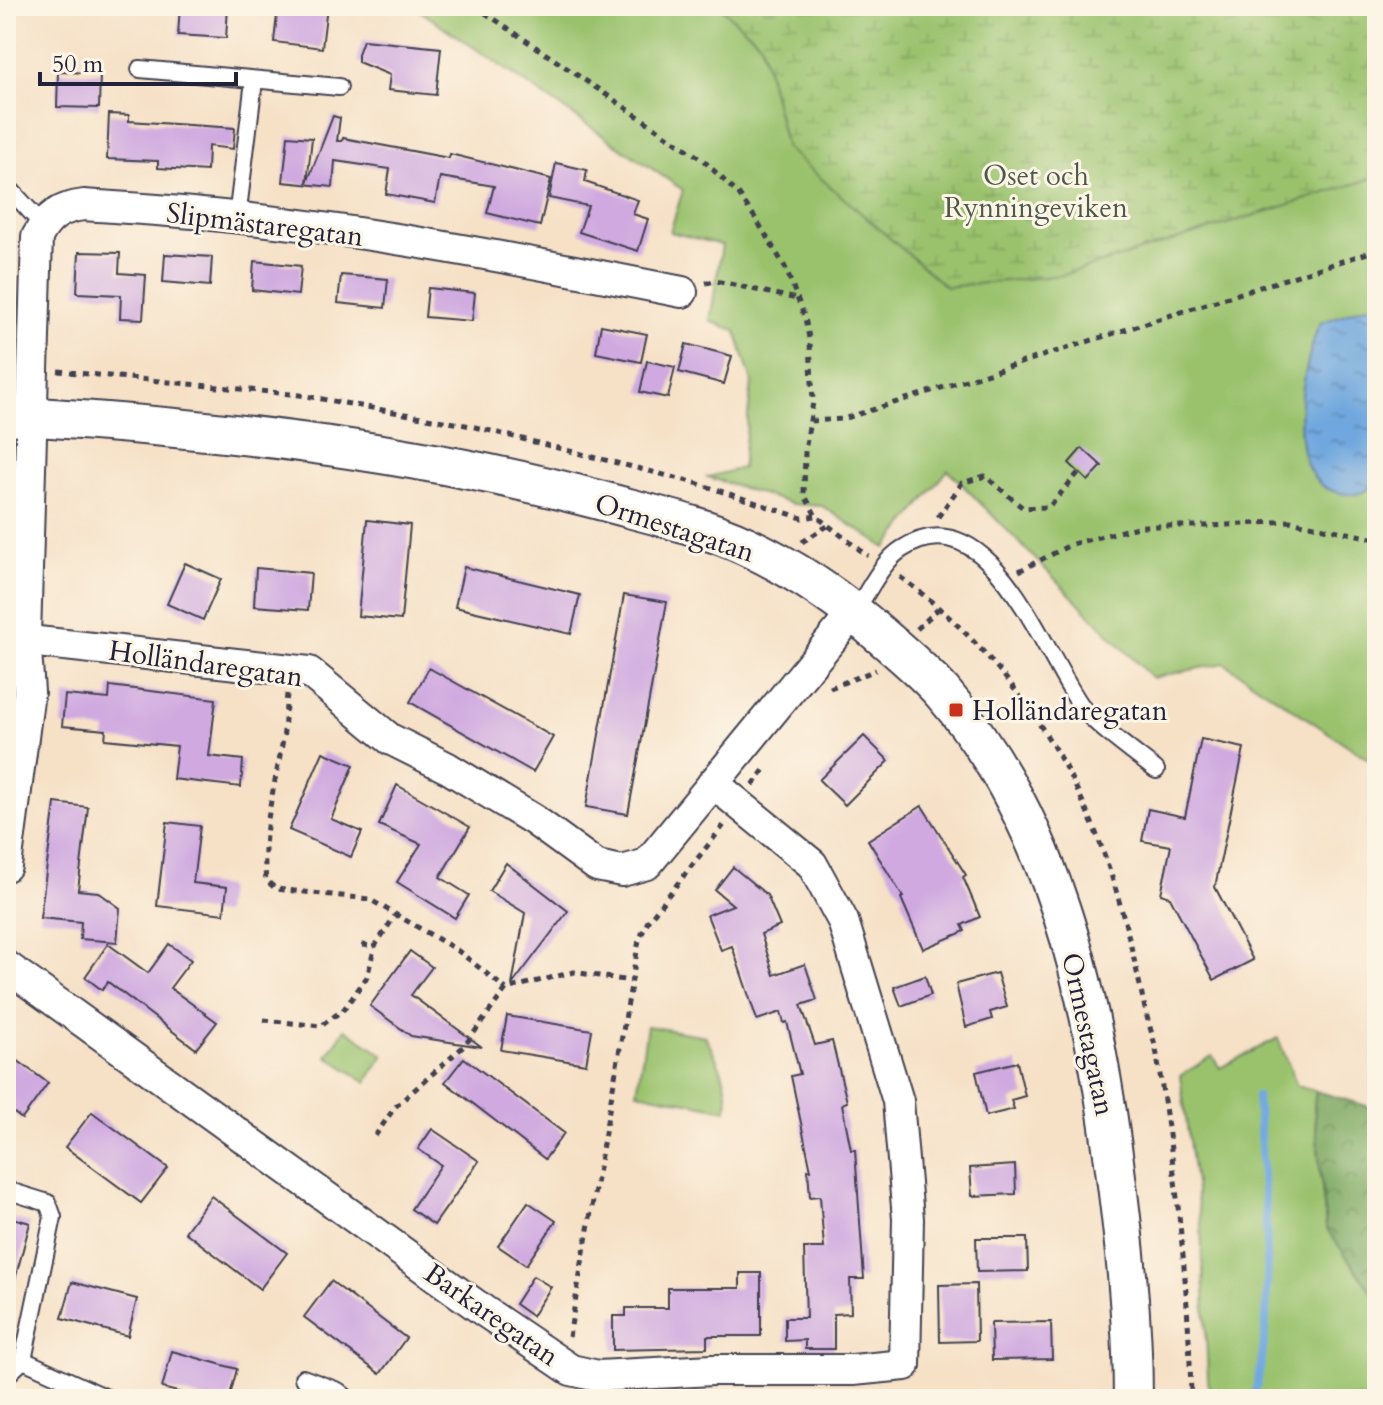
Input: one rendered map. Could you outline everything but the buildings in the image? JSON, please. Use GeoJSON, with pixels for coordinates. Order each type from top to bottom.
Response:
{"type":"FeatureCollection","features":[{"type":"Feature","properties":{"kind":"street","name":"Slipmästaregatan"},"geometry":{"type":"LineString","coordinates":[[43,225],[65,208],[84,205],[237,218],[446,248],[682,292]]}},
{"type":"Feature","properties":{"kind":"street"},"geometry":{"type":"LineString","coordinates":[[6,866],[29,692],[15,634],[18,416],[37,237],[43,225]]}},
{"type":"Feature","properties":{"kind":"street","name":"Ormestagatan"},"geometry":{"type":"LineString","coordinates":[[18,416],[132,422],[317,444],[523,480],[666,518],[744,545],[787,568],[854,612],[897,649],[941,691],[986,749],[1020,808],[1054,887],[1078,971],[1104,1091],[1124,1240],[1133,1347],[1133,1399]]}},
{"type":"Feature","properties":{"kind":"street","name":"Holländaregatan"},"geometry":{"type":"LineString","coordinates":[[15,634],[38,642],[309,672],[390,739],[448,768],[534,820],[597,866],[622,871],[647,864],[854,612]]}},
{"type":"Feature","properties":{"kind":"street","name":"Barkaregatan"},"geometry":{"type":"LineString","coordinates":[[6,966],[484,1311],[571,1370],[598,1376],[713,1370],[853,1370],[905,1365],[908,1219],[898,1101],[839,914],[812,864],[713,783]]}},
{"type":"Feature","properties":{"kind":"lane"},"geometry":{"type":"LineString","coordinates":[[140,69],[339,87]]}},
{"type":"Feature","properties":{"kind":"lane"},"geometry":{"type":"LineString","coordinates":[[237,218],[254,81]]}},
{"type":"Feature","properties":{"kind":"lane"},"geometry":{"type":"LineString","coordinates":[[6,185],[43,225]]}},
{"type":"Feature","properties":{"kind":"lane"},"geometry":{"type":"LineString","coordinates":[[854,612],[900,549],[922,539],[940,536],[959,540],[979,550],[1004,578],[1083,709],[1156,770]]}},
{"type":"Feature","properties":{"kind":"lane"},"geometry":{"type":"LineString","coordinates":[[6,1190],[48,1203],[53,1217],[23,1360],[6,1376]]}},
{"type":"Feature","properties":{"kind":"lane"},"geometry":{"type":"LineString","coordinates":[[23,1360],[109,1399]]}},
{"type":"Feature","properties":{"kind":"lane"},"geometry":{"type":"LineString","coordinates":[[303,1378],[338,1391],[348,1399]]}},
{"type":"Feature","properties":{"kind":"path"},"geometry":{"type":"LineString","coordinates":[[475,6],[720,174],[756,219],[785,267],[810,343],[813,375],[811,421],[803,477],[804,494],[816,516]]}},
{"type":"Feature","properties":{"kind":"path"},"geometry":{"type":"LineString","coordinates":[[811,421],[843,419],[1377,250]]}},
{"type":"Feature","properties":{"kind":"path"},"geometry":{"type":"LineString","coordinates":[[682,292],[695,285],[716,281],[798,299]]}},
{"type":"Feature","properties":{"kind":"path"},"geometry":{"type":"LineString","coordinates":[[922,539],[962,483],[985,476],[1023,508],[1049,507],[1079,472]]}},
{"type":"Feature","properties":{"kind":"path"},"geometry":{"type":"LineString","coordinates":[[1004,578],[1072,544],[1141,526],[1290,521],[1377,539]]}},
{"type":"Feature","properties":{"kind":"path"},"geometry":{"type":"LineString","coordinates":[[798,544],[829,525]]}},
{"type":"Feature","properties":{"kind":"path"},"geometry":{"type":"LineString","coordinates":[[828,689],[878,669],[938,609]]}},
{"type":"Feature","properties":{"kind":"path"},"geometry":{"type":"LineString","coordinates":[[290,670],[281,750],[272,784],[264,864],[266,880],[276,889],[369,899],[457,950],[506,989]]}},
{"type":"Feature","properties":{"kind":"path"},"geometry":{"type":"LineString","coordinates":[[564,1364],[639,940],[648,921],[772,759]]}},
{"type":"Feature","properties":{"kind":"path"},"geometry":{"type":"LineString","coordinates":[[264,1020],[321,1026],[344,1009],[367,977],[375,946],[396,914]]}},
{"type":"Feature","properties":{"kind":"path"},"geometry":{"type":"LineString","coordinates":[[362,945],[375,946]]}},
{"type":"Feature","properties":{"kind":"path"},"geometry":{"type":"LineString","coordinates":[[375,1136],[395,1107],[465,1045],[506,989],[574,972],[630,981]]}},
{"type":"Feature","properties":{"kind":"green space"},"geometry":{"type":"Polygon","coordinates":[[[413,6],[719,6],[761,43],[786,148],[1377,6],[1377,765],[1224,663],[1152,678],[948,470],[886,548],[822,506],[792,504],[708,477],[742,468],[752,382],[736,331],[710,321],[722,245],[670,232],[683,190],[413,6]]]}},
{"type":"Feature","properties":{"kind":"green space","name":"Oset och Rynningeviken"},"geometry":{"type":"Polygon","coordinates":[[[719,6],[1377,6],[1377,177],[1063,275],[946,287],[786,148],[761,43],[719,6]]]}},
{"type":"Feature","properties":{"kind":"green space"},"geometry":{"type":"Polygon","coordinates":[[[647,1026],[705,1036],[725,1081],[727,1110],[637,1092],[647,1026]]]}},
{"type":"Feature","properties":{"kind":"green space"},"geometry":{"type":"Polygon","coordinates":[[[345,1029],[384,1055],[366,1082],[327,1056],[345,1029]]]}},
{"type":"Feature","properties":{"kind":"green space"},"geometry":{"type":"Polygon","coordinates":[[[1278,1038],[1297,1086],[1316,1091],[1314,1106],[1326,1227],[1377,1299],[1377,1399],[1209,1399],[1201,1227],[1180,1076],[1212,1056],[1220,1068],[1278,1038]]]}},
{"type":"Feature","properties":{"kind":"green space"},"geometry":{"type":"Polygon","coordinates":[[[1316,1091],[1377,1109],[1377,1299],[1326,1228],[1314,1106],[1316,1091]]]}},
{"type":"Feature","properties":{"kind":"water"},"geometry":{"type":"Polygon","coordinates":[[[1369,305],[1377,307],[1377,485],[1362,492],[1345,494],[1318,482],[1307,465],[1301,442],[1303,390],[1307,364],[1320,323],[1369,305]]]}},
{"type":"Feature","properties":{"kind":"waterway"},"geometry":{"type":"LineString","coordinates":[[1254,1399],[1263,1350],[1267,1289],[1266,1223],[1257,1096]]}},
{"type":"Feature","properties":{"kind":"place","name":"Holländaregatan"},"geometry":{"type":"Point","coordinates":[956,710]}}]}
